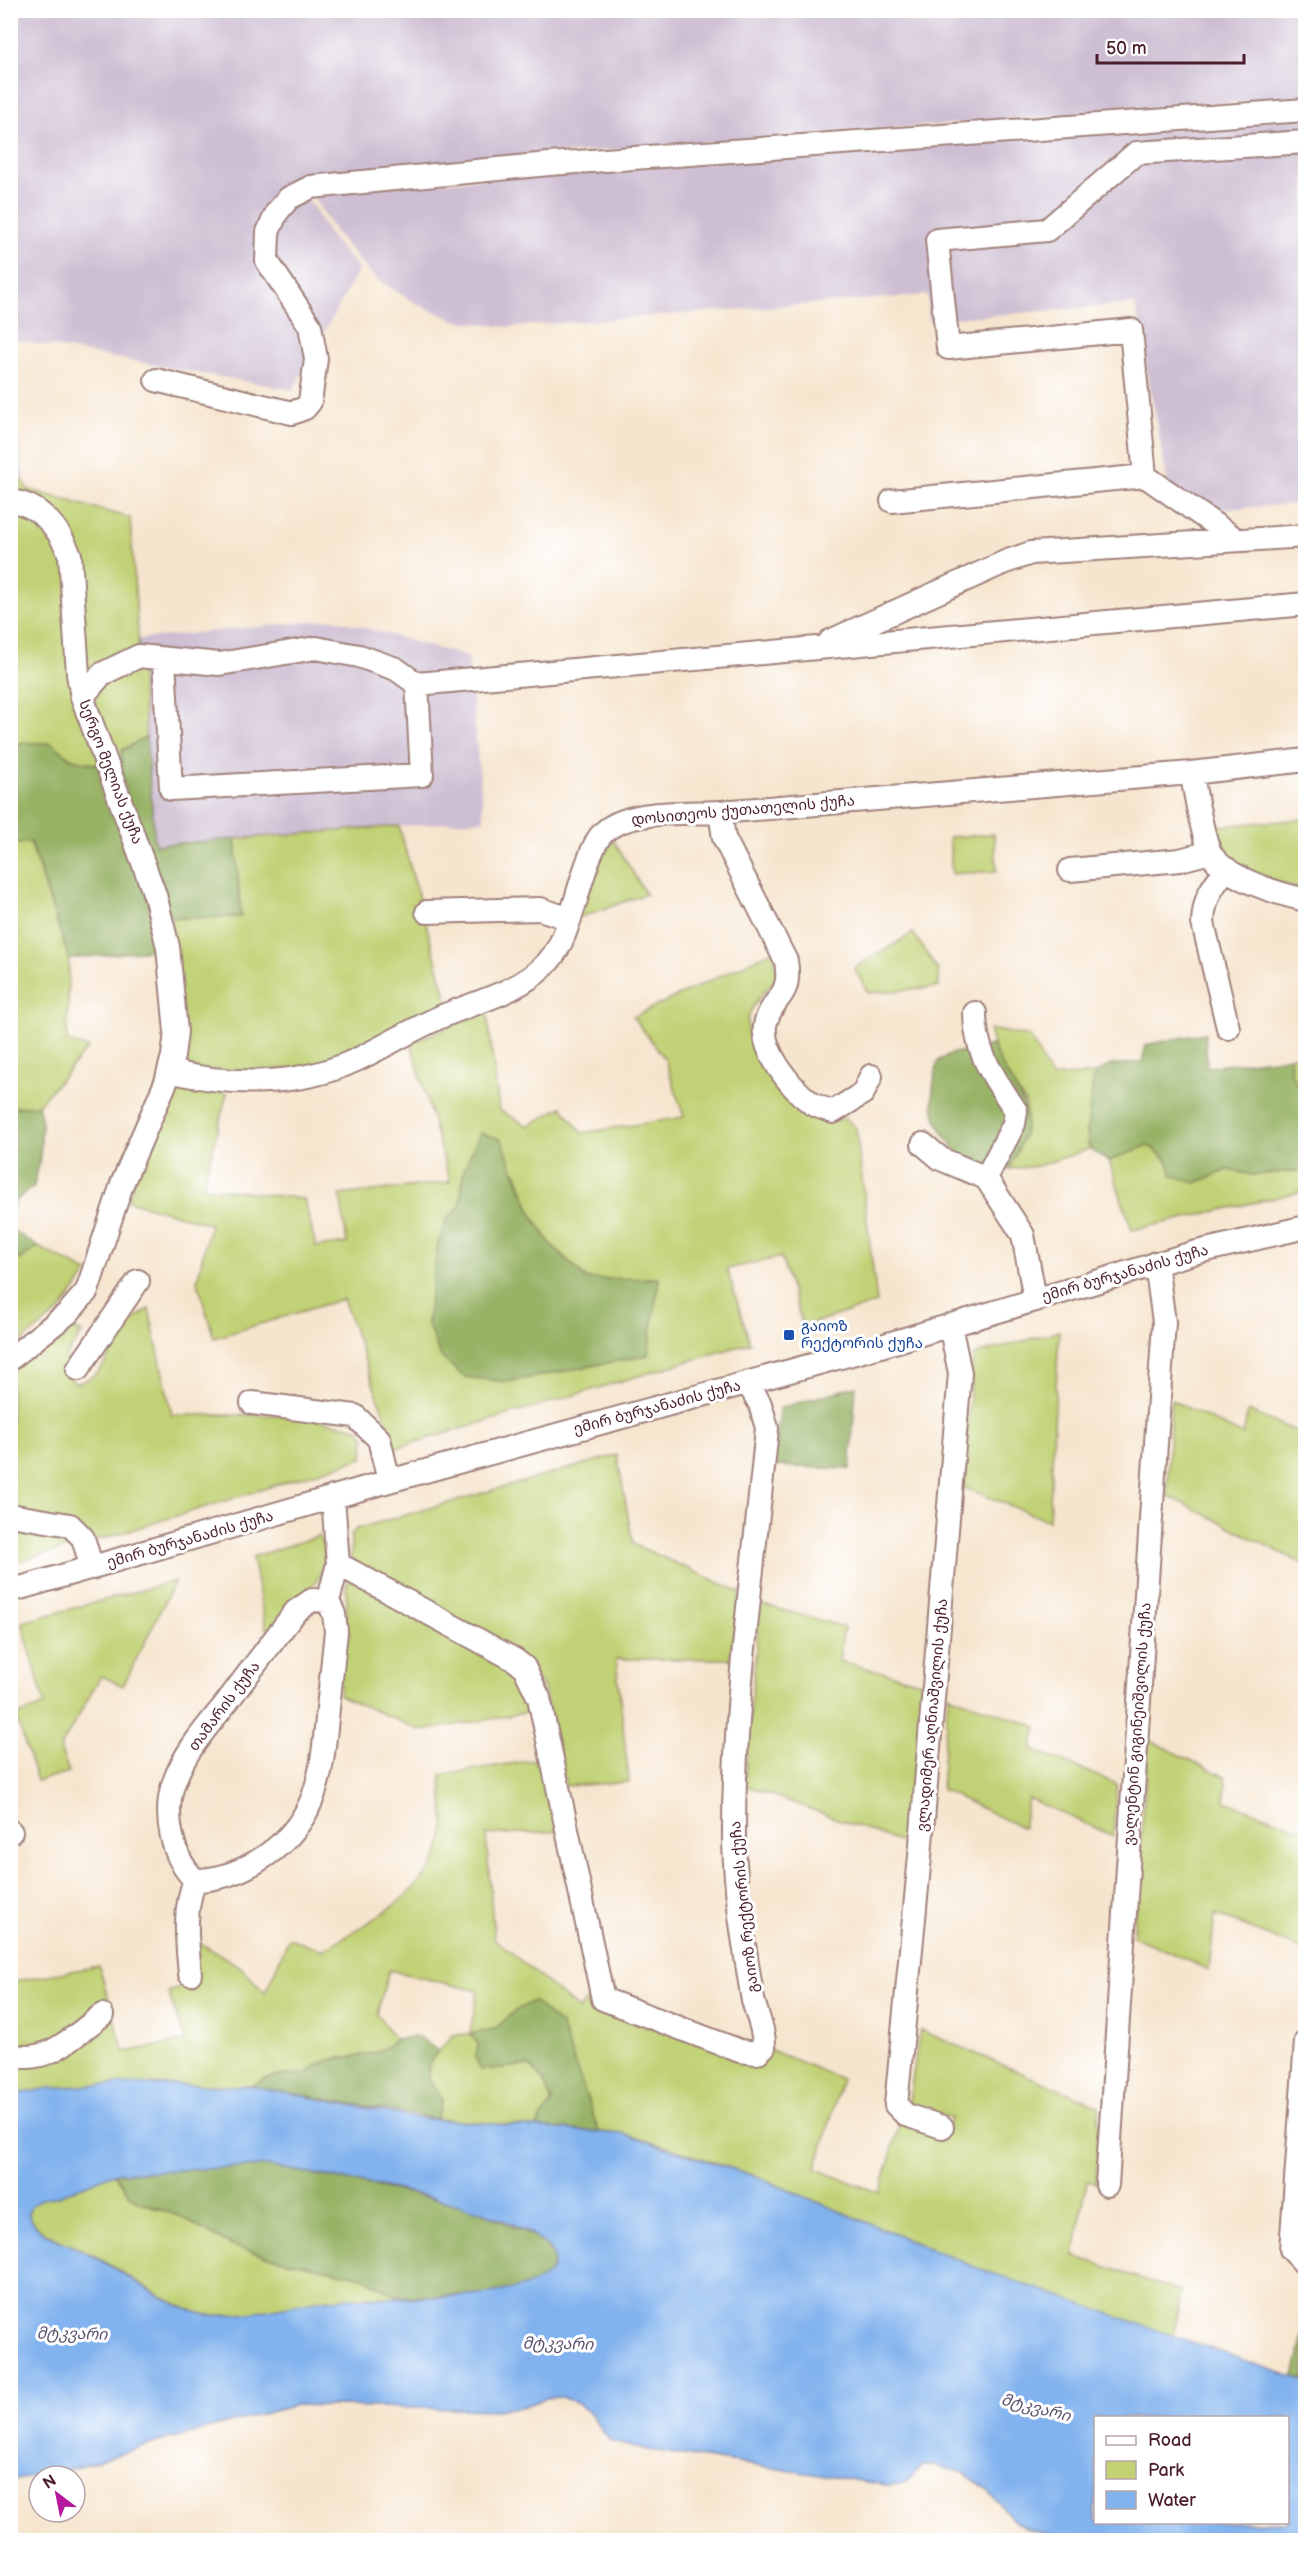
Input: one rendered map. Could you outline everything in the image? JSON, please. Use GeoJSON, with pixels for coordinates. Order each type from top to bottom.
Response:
{"type":"FeatureCollection","features":[{"type":"Feature","properties":{"kind":"street"},"geometry":{"type":"LineString","coordinates":[[156,380],[292,413],[304,408],[310,402],[316,359],[310,326],[267,261],[267,251],[268,232],[277,212],[289,198],[311,187],[549,164],[1305,110]]}},
{"type":"Feature","properties":{"kind":"street"},"geometry":{"type":"LineString","coordinates":[[1145,476],[1131,330],[948,348],[938,240],[1047,230],[1136,153],[1305,142]]}},
{"type":"Feature","properties":{"kind":"street"},"geometry":{"type":"LineString","coordinates":[[892,501],[1145,476],[1237,540]]}},
{"type":"Feature","properties":{"kind":"street","name":"სერგო მელიას ქუჩა"},"geometry":{"type":"LineString","coordinates":[[10,501],[24,502],[49,520],[64,540],[70,555],[74,582],[78,674],[82,697],[134,831],[155,895],[168,946],[176,1032],[169,1071]]}},
{"type":"Feature","properties":{"kind":"street"},"geometry":{"type":"LineString","coordinates":[[815,648],[1005,562],[1031,553],[1305,536]]}},
{"type":"Feature","properties":{"kind":"street"},"geometry":{"type":"LineString","coordinates":[[82,697],[102,674],[139,656],[219,664],[316,648],[359,656],[396,669],[417,684],[1305,604]]}},
{"type":"Feature","properties":{"kind":"street"},"geometry":{"type":"LineString","coordinates":[[164,660],[171,789],[422,775],[417,684]]}},
{"type":"Feature","properties":{"kind":"street","name":"დოსითეოს ქუთათელის ქუჩა"},"geometry":{"type":"LineString","coordinates":[[169,1071],[229,1082],[301,1078],[333,1070],[357,1060],[409,1030],[524,982],[559,951],[598,838],[622,820],[643,816],[720,812],[1191,773],[1305,760]]}},
{"type":"Feature","properties":{"kind":"street"},"geometry":{"type":"LineString","coordinates":[[1191,773],[1210,852],[1231,873],[1285,895],[1305,900]]}},
{"type":"Feature","properties":{"kind":"street"},"geometry":{"type":"LineString","coordinates":[[720,812],[724,838],[786,961],[789,978],[786,988],[767,1019],[765,1029],[768,1045],[785,1079],[813,1104],[833,1112],[863,1093],[871,1076]]}},
{"type":"Feature","properties":{"kind":"street"},"geometry":{"type":"LineString","coordinates":[[1070,870],[1180,860],[1210,852]]}},
{"type":"Feature","properties":{"kind":"street"},"geometry":{"type":"LineString","coordinates":[[1227,869],[1211,887],[1203,905],[1203,923],[1228,1028]]}},
{"type":"Feature","properties":{"kind":"street"},"geometry":{"type":"LineString","coordinates":[[427,912],[540,909],[570,919]]}},
{"type":"Feature","properties":{"kind":"street"},"geometry":{"type":"LineString","coordinates":[[975,1012],[975,1035],[984,1062],[1016,1111],[1014,1124],[986,1178]]}},
{"type":"Feature","properties":{"kind":"street"},"geometry":{"type":"LineString","coordinates":[[10,1359],[68,1313],[87,1291],[122,1184],[169,1071]]}},
{"type":"Feature","properties":{"kind":"street"},"geometry":{"type":"LineString","coordinates":[[923,1144],[941,1159],[986,1178],[1023,1234],[1035,1299]]}},
{"type":"Feature","properties":{"kind":"street","name":"ემირ ბურჯანაძის ქუჩა"},"geometry":{"type":"LineString","coordinates":[[10,1591],[389,1481],[748,1383],[1156,1263],[1305,1227]]}},
{"type":"Feature","properties":{"kind":"street","name":"ვალენტინ გიგინეიშვილის ქუჩა"},"geometry":{"type":"LineString","coordinates":[[1107,2185],[1164,1322],[1156,1263]]}},
{"type":"Feature","properties":{"kind":"street"},"geometry":{"type":"LineString","coordinates":[[78,1369],[138,1281]]}},
{"type":"Feature","properties":{"kind":"street"},"geometry":{"type":"LineString","coordinates":[[68,1313],[102,1333]]}},
{"type":"Feature","properties":{"kind":"street","name":"ვლადიმერ აღნიაშვილის ქუჩა"},"geometry":{"type":"LineString","coordinates":[[942,2127],[906,2115],[896,2105],[920,1856],[960,1373],[950,1325]]}},
{"type":"Feature","properties":{"kind":"street","name":"გაიოზ რექტორის ქუჩა"},"geometry":{"type":"LineString","coordinates":[[339,1564],[524,1667],[538,1698],[603,2000],[740,2050],[757,2053],[764,2048],[764,2038],[755,2012],[748,1971],[734,1844],[738,1708],[767,1428],[760,1404],[748,1383]]}},
{"type":"Feature","properties":{"kind":"street"},"geometry":{"type":"LineString","coordinates":[[252,1403],[355,1416],[379,1439],[389,1481]]}},
{"type":"Feature","properties":{"kind":"street"},"geometry":{"type":"LineString","coordinates":[[190,1974],[186,1925],[189,1898],[195,1880],[213,1880],[248,1866],[277,1849],[297,1828],[314,1799],[322,1766],[336,1631],[334,1614],[328,1601],[339,1564],[333,1497]]}},
{"type":"Feature","properties":{"kind":"street"},"geometry":{"type":"LineString","coordinates":[[10,1515],[70,1525],[83,1539],[92,1568]]}},
{"type":"Feature","properties":{"kind":"street","name":"თამარის ქუჩა"},"geometry":{"type":"LineString","coordinates":[[195,1880],[186,1871],[176,1852],[170,1819],[173,1784],[186,1754],[296,1611],[312,1600],[328,1601]]}},
{"type":"Feature","properties":{"kind":"street"},"geometry":{"type":"LineString","coordinates":[[10,2054],[22,2058],[48,2054],[102,2015]]}},
{"type":"Feature","properties":{"kind":"street"},"geometry":{"type":"LineString","coordinates":[[1298,2257],[1305,2041]]}},
{"type":"Feature","properties":{"kind":"shaded area"},"geometry":{"type":"Polygon","coordinates":[[[10,11],[1305,11],[1305,97],[387,167],[298,182],[331,237],[359,269],[293,390],[11,339],[10,11]]]}},
{"type":"Feature","properties":{"kind":"shaded area"},"geometry":{"type":"Polygon","coordinates":[[[1305,118],[1305,503],[1173,513],[1135,304],[929,320],[927,295],[509,327],[457,321],[419,305],[376,279],[337,235],[311,194],[337,190],[1305,118]]]}},
{"type":"Feature","properties":{"kind":"shaded area"},"geometry":{"type":"Polygon","coordinates":[[[10,382],[24,481],[11,483],[10,483],[10,382]]]}},
{"type":"Feature","properties":{"kind":"shaded area"},"geometry":{"type":"Polygon","coordinates":[[[334,619],[468,657],[484,820],[155,845],[138,639],[334,619]]]}},
{"type":"Feature","properties":{"kind":"green space"},"geometry":{"type":"Polygon","coordinates":[[[24,481],[27,489],[130,518],[139,649],[91,677],[98,765],[72,759],[51,743],[11,743],[10,483],[24,481]]]}},
{"type":"Feature","properties":{"kind":"green space"},"geometry":{"type":"Polygon","coordinates":[[[140,661],[146,737],[122,750],[123,784],[94,701],[101,681],[140,661]]]}},
{"type":"Feature","properties":{"kind":"green space"},"geometry":{"type":"Polygon","coordinates":[[[146,737],[155,845],[235,839],[241,917],[171,918],[131,809],[122,766],[122,750],[146,737]]]}},
{"type":"Feature","properties":{"kind":"green space"},"geometry":{"type":"Polygon","coordinates":[[[10,743],[51,743],[72,759],[98,765],[133,847],[163,960],[151,950],[69,959],[31,842],[11,845],[10,743]]]}},
{"type":"Feature","properties":{"kind":"green space"},"geometry":{"type":"Polygon","coordinates":[[[1305,819],[1305,890],[1255,876],[1237,866],[1227,857],[1220,840],[1218,826],[1305,819]]]}},
{"type":"Feature","properties":{"kind":"green space"},"geometry":{"type":"Polygon","coordinates":[[[399,826],[449,1007],[340,1061],[294,1069],[208,1071],[191,1068],[181,1056],[171,918],[241,916],[235,839],[399,826]]]}},
{"type":"Feature","properties":{"kind":"green space"},"geometry":{"type":"Polygon","coordinates":[[[994,834],[997,871],[952,874],[949,837],[994,834]]]}},
{"type":"Feature","properties":{"kind":"green space"},"geometry":{"type":"Polygon","coordinates":[[[614,841],[646,894],[578,918],[599,856],[614,841]]]}},
{"type":"Feature","properties":{"kind":"green space"},"geometry":{"type":"Polygon","coordinates":[[[30,842],[69,959],[67,1041],[88,1048],[38,1105],[11,1108],[10,845],[30,842]]]}},
{"type":"Feature","properties":{"kind":"green space"},"geometry":{"type":"Polygon","coordinates":[[[913,933],[938,970],[939,987],[868,993],[854,968],[913,933]]]}},
{"type":"Feature","properties":{"kind":"green space"},"geometry":{"type":"Polygon","coordinates":[[[773,951],[778,977],[760,996],[750,1013],[748,1030],[751,1042],[763,1067],[790,1099],[832,1122],[845,1118],[856,1128],[877,1303],[803,1326],[781,1257],[727,1269],[750,1343],[396,1448],[343,1299],[214,1338],[197,1281],[210,1224],[128,1201],[136,1172],[170,1093],[181,1085],[227,1093],[203,1187],[304,1199],[316,1247],[347,1243],[340,1195],[450,1182],[411,1043],[487,1011],[499,1110],[528,1126],[562,1107],[582,1133],[684,1117],[665,1059],[633,1017],[773,951]],[[464,1169],[460,1207],[446,1220],[507,1382],[648,1355],[659,1279],[587,1279],[550,1243],[533,1217],[516,1172],[464,1169]]]}},
{"type":"Feature","properties":{"kind":"green space"},"geometry":{"type":"Polygon","coordinates":[[[989,1029],[1030,1037],[1051,1077],[1094,1074],[1087,1131],[1089,1149],[1038,1166],[1009,1169],[1025,1130],[1026,1104],[997,1059],[989,1029]]]}},
{"type":"Feature","properties":{"kind":"green space"},"geometry":{"type":"Polygon","coordinates":[[[1205,1033],[1207,1067],[1290,1057],[1291,1073],[1305,1100],[1305,1170],[1253,1175],[1228,1170],[1195,1183],[1172,1175],[1167,1159],[1148,1145],[1109,1161],[1089,1149],[1087,1131],[1094,1074],[1111,1065],[1142,1062],[1146,1045],[1205,1033]]]}},
{"type":"Feature","properties":{"kind":"green space"},"geometry":{"type":"Polygon","coordinates":[[[993,1045],[1020,1097],[1026,1118],[1024,1135],[1009,1169],[964,1161],[939,1126],[933,1105],[934,1078],[938,1061],[950,1054],[993,1045]]]}},
{"type":"Feature","properties":{"kind":"green space"},"geometry":{"type":"Polygon","coordinates":[[[1305,1055],[1305,1100],[1291,1073],[1290,1057],[1305,1055]]]}},
{"type":"Feature","properties":{"kind":"green space"},"geometry":{"type":"Polygon","coordinates":[[[38,1105],[42,1122],[40,1159],[34,1186],[15,1201],[11,1217],[11,1108],[38,1105]]]}},
{"type":"Feature","properties":{"kind":"green space"},"geometry":{"type":"Polygon","coordinates":[[[480,1133],[501,1139],[533,1217],[550,1243],[586,1279],[659,1278],[648,1355],[507,1382],[464,1377],[441,1357],[427,1323],[438,1244],[446,1220],[460,1207],[464,1169],[480,1133]]]}},
{"type":"Feature","properties":{"kind":"green space"},"geometry":{"type":"Polygon","coordinates":[[[1148,1145],[1195,1183],[1228,1170],[1253,1175],[1305,1170],[1305,1191],[1132,1230],[1109,1161],[1148,1145]]]}},
{"type":"Feature","properties":{"kind":"green space"},"geometry":{"type":"Polygon","coordinates":[[[11,1229],[38,1247],[11,1265],[11,1229]]]}},
{"type":"Feature","properties":{"kind":"green space"},"geometry":{"type":"Polygon","coordinates":[[[38,1247],[88,1272],[61,1310],[11,1350],[11,1265],[38,1247]]]}},
{"type":"Feature","properties":{"kind":"green space"},"geometry":{"type":"Polygon","coordinates":[[[149,1309],[172,1415],[294,1415],[358,1428],[365,1437],[363,1458],[112,1536],[11,1563],[11,1370],[71,1327],[82,1333],[67,1355],[66,1373],[75,1383],[91,1377],[105,1363],[126,1327],[149,1309]]]}},
{"type":"Feature","properties":{"kind":"green space"},"geometry":{"type":"Polygon","coordinates":[[[1059,1331],[1049,1521],[963,1487],[973,1355],[1059,1331]]]}},
{"type":"Feature","properties":{"kind":"green space"},"geometry":{"type":"Polygon","coordinates":[[[856,1386],[850,1469],[774,1466],[780,1408],[856,1386]]]}},
{"type":"Feature","properties":{"kind":"green space"},"geometry":{"type":"Polygon","coordinates":[[[1171,1400],[1243,1435],[1248,1411],[1305,1435],[1305,1565],[1167,1495],[1171,1400]]]}},
{"type":"Feature","properties":{"kind":"green space"},"geometry":{"type":"Polygon","coordinates":[[[617,1455],[633,1544],[740,1592],[730,1659],[616,1659],[629,1782],[566,1786],[543,1685],[351,1559],[351,1535],[356,1529],[617,1455]]]}},
{"type":"Feature","properties":{"kind":"green space"},"geometry":{"type":"Polygon","coordinates":[[[319,1536],[325,1554],[324,1565],[319,1576],[294,1606],[266,1630],[252,1557],[319,1536]]]}},
{"type":"Feature","properties":{"kind":"green space"},"geometry":{"type":"Polygon","coordinates":[[[352,1579],[518,1668],[536,1711],[422,1731],[339,1695],[347,1604],[346,1584],[352,1579]]]}},
{"type":"Feature","properties":{"kind":"green space"},"geometry":{"type":"Polygon","coordinates":[[[175,1581],[123,1686],[101,1676],[60,1748],[69,1772],[37,1781],[16,1716],[45,1705],[22,1622],[175,1581]]]}},
{"type":"Feature","properties":{"kind":"green space"},"geometry":{"type":"Polygon","coordinates":[[[760,1604],[844,1627],[839,1661],[925,1683],[912,1846],[744,1785],[760,1604]]]}},
{"type":"Feature","properties":{"kind":"green space"},"geometry":{"type":"Polygon","coordinates":[[[948,1695],[1037,1727],[1032,1749],[1117,1784],[1113,1836],[1028,1798],[1023,1828],[941,1789],[948,1695]]]}},
{"type":"Feature","properties":{"kind":"green space"},"geometry":{"type":"Polygon","coordinates":[[[1149,1740],[1226,1777],[1225,1801],[1305,1831],[1303,1950],[1215,1914],[1209,1970],[1133,1936],[1149,1740]]]}},
{"type":"Feature","properties":{"kind":"green space"},"geometry":{"type":"Polygon","coordinates":[[[546,1758],[563,1831],[486,1835],[494,1938],[578,2009],[590,1999],[616,2011],[773,2051],[842,2079],[816,2169],[880,2193],[900,2122],[945,2135],[951,2118],[913,2108],[909,2100],[920,2030],[1099,2106],[1096,2183],[1087,2181],[1074,2256],[1181,2292],[1173,2337],[972,2266],[752,2175],[623,2134],[599,2132],[561,2025],[515,2011],[495,2029],[471,2034],[478,2044],[476,2058],[480,2070],[529,2065],[543,2080],[552,2102],[536,2127],[436,2119],[442,2099],[428,2078],[429,2062],[453,2035],[470,2034],[478,1991],[389,1970],[377,2014],[395,2039],[386,2047],[375,2052],[328,2061],[317,2065],[308,2073],[272,2077],[252,2086],[101,2086],[11,2095],[10,1982],[99,1966],[124,2052],[185,2041],[168,1992],[191,1984],[195,1940],[241,1967],[265,1993],[289,1938],[322,1950],[373,1920],[406,1895],[420,1881],[432,1866],[442,1840],[444,1822],[441,1775],[546,1758]]]}},
{"type":"Feature","properties":{"kind":"green space"},"geometry":{"type":"Polygon","coordinates":[[[533,2001],[561,2025],[599,2132],[536,2127],[552,2102],[543,2080],[529,2065],[480,2070],[476,2058],[478,2044],[471,2034],[495,2029],[515,2011],[533,2001]]]}},
{"type":"Feature","properties":{"kind":"green space"},"geometry":{"type":"Polygon","coordinates":[[[419,2037],[438,2051],[428,2069],[430,2081],[442,2099],[436,2119],[252,2086],[272,2077],[308,2073],[317,2065],[328,2061],[375,2052],[386,2047],[395,2039],[419,2037]]]}},
{"type":"Feature","properties":{"kind":"green space"},"geometry":{"type":"Polygon","coordinates":[[[265,2166],[353,2181],[470,2207],[532,2235],[546,2245],[553,2257],[553,2269],[544,2279],[525,2287],[487,2294],[400,2297],[363,2277],[265,2256],[230,2245],[181,2217],[138,2201],[129,2194],[114,2173],[265,2166]]]}},
{"type":"Feature","properties":{"kind":"green space"},"geometry":{"type":"Polygon","coordinates":[[[114,2173],[129,2194],[138,2201],[181,2217],[230,2245],[265,2256],[363,2277],[400,2297],[344,2298],[255,2314],[224,2317],[209,2316],[182,2307],[91,2254],[46,2234],[32,2221],[28,2213],[31,2206],[41,2199],[58,2196],[114,2173]]]}},
{"type":"Feature","properties":{"kind":"green space"},"geometry":{"type":"Polygon","coordinates":[[[1303,2336],[1305,2337],[1305,2380],[1294,2377],[1303,2336]]]}},
{"type":"Feature","properties":{"kind":"water","name":"მტკვარი"},"geometry":{"type":"Polygon","coordinates":[[[111,2084],[252,2086],[417,2118],[623,2134],[752,2175],[972,2266],[1305,2381],[1305,2540],[1073,2540],[1029,2530],[1014,2521],[987,2489],[962,2472],[934,2466],[923,2467],[901,2484],[887,2485],[636,2448],[610,2441],[590,2413],[576,2403],[561,2397],[547,2398],[521,2407],[495,2410],[296,2405],[158,2442],[87,2465],[27,2464],[27,2477],[11,2480],[11,2095],[49,2088],[111,2084]],[[265,2166],[114,2173],[58,2196],[41,2199],[31,2206],[28,2213],[36,2227],[47,2235],[90,2254],[183,2307],[211,2315],[244,2314],[341,2298],[464,2296],[530,2284],[549,2273],[553,2257],[538,2239],[509,2222],[422,2195],[265,2166]]]}},
{"type":"Feature","properties":{"kind":"place","name":"გაიოზ რექტორის ქუჩა"},"geometry":{"type":"Point","coordinates":[789,1335]}}]}
